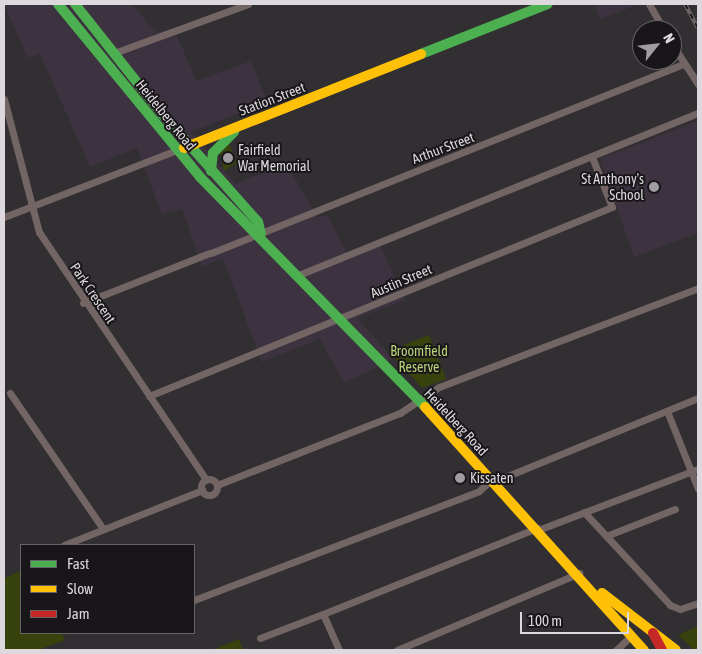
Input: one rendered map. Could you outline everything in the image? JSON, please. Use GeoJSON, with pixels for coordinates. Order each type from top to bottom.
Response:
{"type":"FeatureCollection","features":[{"type":"Feature","properties":{"kind":"main road","name":"Heidelberg Road"},"geometry":{"type":"LineString","coordinates":[[58,4],[177,150],[250,229],[261,234],[344,319],[420,404],[590,585],[634,635],[644,650]]}},
{"type":"Feature","properties":{"kind":"main road","name":"Heidelberg Road"},"geometry":{"type":"LineString","coordinates":[[75,4],[190,146],[258,222],[261,234]]}},
{"type":"Feature","properties":{"kind":"main road","name":"Station Street"},"geometry":{"type":"LineString","coordinates":[[177,150],[245,125],[548,4]]}},
{"type":"Feature","properties":{"kind":"main road"},"geometry":{"type":"LineString","coordinates":[[211,171],[218,145],[245,125]]}},
{"type":"Feature","properties":{"kind":"main road","name":"Heidelberg Road"},"geometry":{"type":"LineString","coordinates":[[590,585],[676,650]]}},
{"type":"Feature","properties":{"kind":"main road"},"geometry":{"type":"LineString","coordinates":[[612,601],[634,635],[652,631],[662,650]]}},
{"type":"Feature","properties":{"kind":"street"},"geometry":{"type":"LineString","coordinates":[[114,53],[134,49],[248,4]]}},
{"type":"Feature","properties":{"kind":"street"},"geometry":{"type":"LineString","coordinates":[[649,4],[658,20]]}},
{"type":"Feature","properties":{"kind":"street"},"geometry":{"type":"LineString","coordinates":[[123,65],[134,49]]}},
{"type":"Feature","properties":{"kind":"street"},"geometry":{"type":"LineString","coordinates":[[682,61],[698,84]]}},
{"type":"Feature","properties":{"kind":"street","name":"Arthur Street"},"geometry":{"type":"LineString","coordinates":[[83,303],[261,234],[684,64]]}},
{"type":"Feature","properties":{"kind":"street","name":"Park Crescent"},"geometry":{"type":"LineString","coordinates":[[4,99],[30,206],[39,232],[83,303],[206,480]]}},
{"type":"Feature","properties":{"kind":"street"},"geometry":{"type":"LineString","coordinates":[[301,274],[698,113]]}},
{"type":"Feature","properties":{"kind":"street","name":"Station Street"},"geometry":{"type":"LineString","coordinates":[[4,217],[177,150]]}},
{"type":"Feature","properties":{"kind":"street","name":"Austin Street"},"geometry":{"type":"LineString","coordinates":[[149,396],[344,319],[612,206],[592,156]]}},
{"type":"Feature","properties":{"kind":"street"},"geometry":{"type":"LineString","coordinates":[[66,544],[202,490],[213,494],[217,485],[420,404],[439,388],[698,288]]}},
{"type":"Feature","properties":{"kind":"street"},"geometry":{"type":"LineString","coordinates":[[10,393],[103,529]]}},
{"type":"Feature","properties":{"kind":"street"},"geometry":{"type":"LineString","coordinates":[[195,600],[479,491],[492,481],[698,398]]}},
{"type":"Feature","properties":{"kind":"street"},"geometry":{"type":"LineString","coordinates":[[667,411],[695,470],[698,489]]}},
{"type":"Feature","properties":{"kind":"street"},"geometry":{"type":"LineString","coordinates":[[260,638],[537,529],[695,470]]}},
{"type":"Feature","properties":{"kind":"street"},"geometry":{"type":"LineString","coordinates":[[202,490],[206,480],[217,485]]}},
{"type":"Feature","properties":{"kind":"street"},"geometry":{"type":"LineString","coordinates":[[606,536],[676,509]]}},
{"type":"Feature","properties":{"kind":"street"},"geometry":{"type":"LineString","coordinates":[[584,512],[670,605],[680,609],[698,602]]}},
{"type":"Feature","properties":{"kind":"street"},"geometry":{"type":"LineString","coordinates":[[397,650],[579,573]]}},
{"type":"Feature","properties":{"kind":"street"},"geometry":{"type":"LineString","coordinates":[[323,614],[339,650]]}},
{"type":"Feature","properties":{"kind":"street"},"geometry":{"type":"LineString","coordinates":[[616,650],[634,635]]}},
{"type":"Feature","properties":{"kind":"shaded area"},"geometry":{"type":"Polygon","coordinates":[[[4,4],[132,4],[156,33],[174,28],[196,81],[251,61],[267,102],[191,132],[236,184],[286,163],[318,218],[328,215],[347,254],[379,242],[405,300],[357,318],[393,359],[344,383],[320,339],[262,362],[223,259],[202,266],[182,209],[162,214],[137,148],[90,167],[40,54],[28,58],[4,4]]]}},
{"type":"Feature","properties":{"kind":"shaded area"},"geometry":{"type":"Polygon","coordinates":[[[594,4],[639,4],[600,19],[594,4]]]}},
{"type":"Feature","properties":{"kind":"shaded area","name":"St Anthony's School"},"geometry":{"type":"Polygon","coordinates":[[[698,121],[698,233],[634,257],[600,159],[698,121]]]}},
{"type":"Feature","properties":{"kind":"green space"},"geometry":{"type":"Polygon","coordinates":[[[229,143],[237,163],[224,171],[220,154],[229,143]]]}},
{"type":"Feature","properties":{"kind":"green space","name":"Broomfield Reserve"},"geometry":{"type":"Polygon","coordinates":[[[429,335],[446,379],[422,388],[388,351],[429,335]]]}},
{"type":"Feature","properties":{"kind":"green space"},"geometry":{"type":"Polygon","coordinates":[[[20,571],[20,634],[62,634],[65,640],[38,650],[4,650],[4,578],[20,571]]]}},
{"type":"Feature","properties":{"kind":"green space"},"geometry":{"type":"Polygon","coordinates":[[[698,626],[698,650],[694,650],[678,635],[698,626]]]}},
{"type":"Feature","properties":{"kind":"green space"},"geometry":{"type":"Polygon","coordinates":[[[239,639],[243,650],[212,650],[239,639]]]}},
{"type":"Feature","properties":{"kind":"railway"},"geometry":{"type":"LineString","coordinates":[[685,4],[698,28]]}},
{"type":"Feature","properties":{"kind":"traffic: fast"},"geometry":{"type":"LineString","coordinates":[[58,4],[200,177],[425,407]]}},
{"type":"Feature","properties":{"kind":"traffic: fast"},"geometry":{"type":"LineString","coordinates":[[75,4],[163,115],[258,222],[261,234]]}},
{"type":"Feature","properties":{"kind":"traffic: fast"},"geometry":{"type":"LineString","coordinates":[[421,54],[548,4]]}},
{"type":"Feature","properties":{"kind":"traffic: fast"},"geometry":{"type":"LineString","coordinates":[[211,171],[213,153],[234,132]]}},
{"type":"Feature","properties":{"kind":"traffic: slow"},"geometry":{"type":"LineString","coordinates":[[184,148],[421,54]]}},
{"type":"Feature","properties":{"kind":"traffic: slow"},"geometry":{"type":"LineString","coordinates":[[425,407],[644,650]]}},
{"type":"Feature","properties":{"kind":"traffic: slow"},"geometry":{"type":"LineString","coordinates":[[602,593],[676,650]]}},
{"type":"Feature","properties":{"kind":"traffic: jam"},"geometry":{"type":"LineString","coordinates":[[653,633],[662,650]]}},
{"type":"Feature","properties":{"kind":"place","name":"Fairfield War Memorial"},"geometry":{"type":"Point","coordinates":[228,158]}},
{"type":"Feature","properties":{"kind":"place","name":"St Anthony's School"},"geometry":{"type":"Point","coordinates":[654,187]}},
{"type":"Feature","properties":{"kind":"place","name":"Kissaten"},"geometry":{"type":"Point","coordinates":[460,478]}}]}
